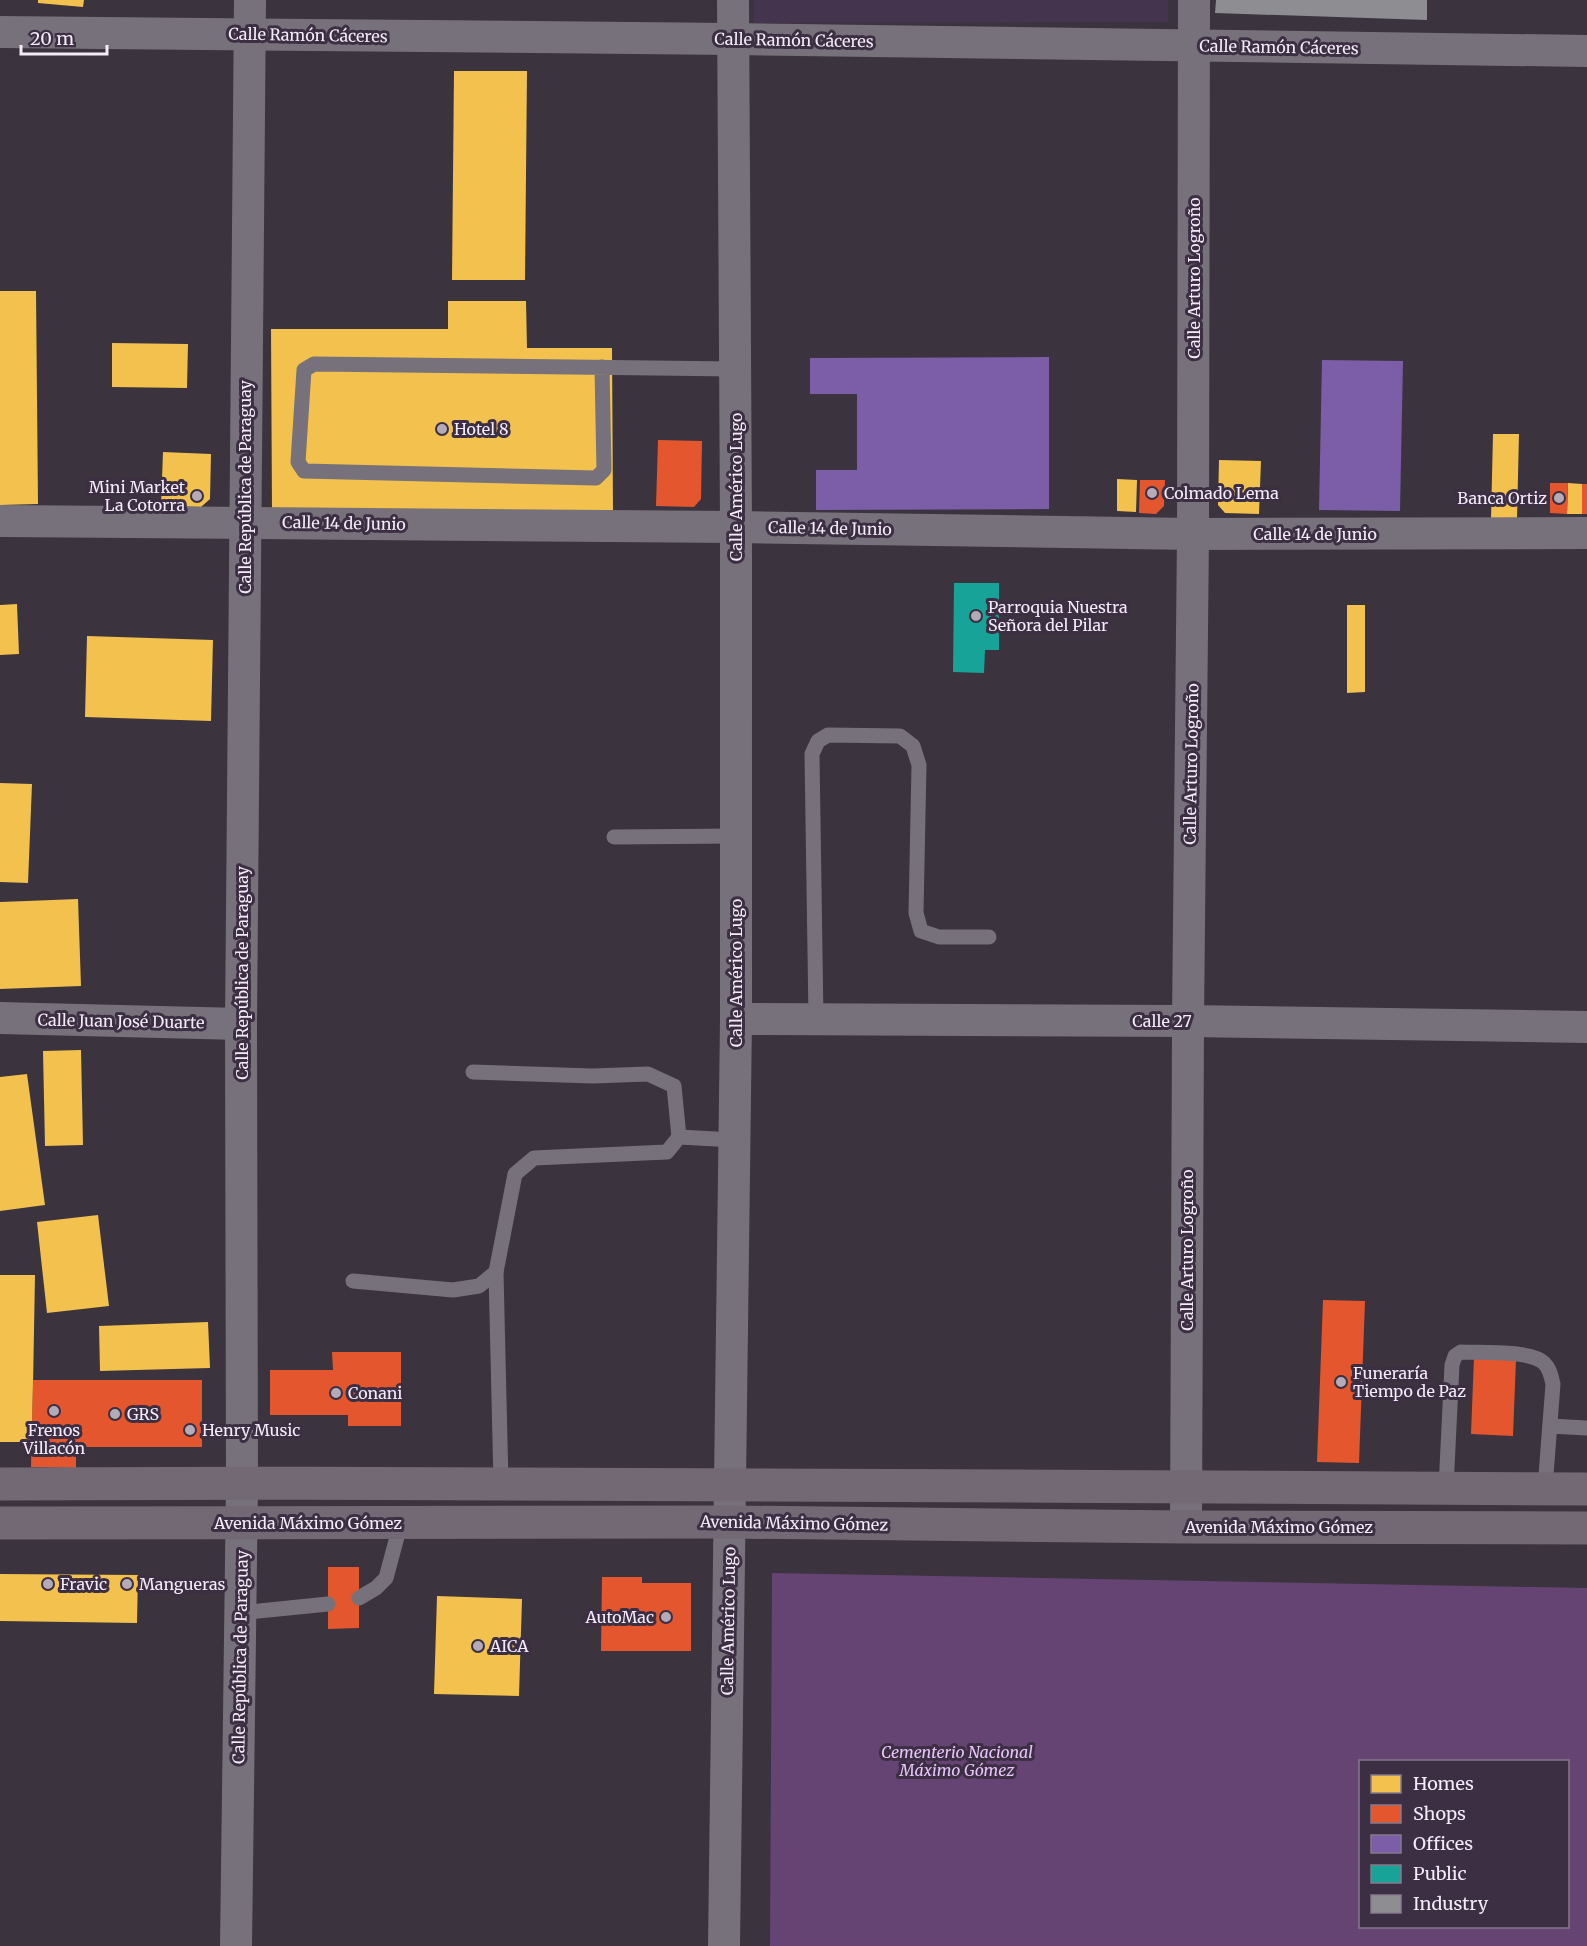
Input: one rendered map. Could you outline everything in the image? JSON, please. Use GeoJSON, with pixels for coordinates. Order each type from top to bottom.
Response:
{"type":"FeatureCollection","features":[{"type":"Feature","properties":{"kind":"main road"},"geometry":{"type":"LineString","coordinates":[[0,1484],[501,1483],[1587,1489]]}},
{"type":"Feature","properties":{"kind":"main road","name":"Avenida Máximo Gómez"},"geometry":{"type":"LineString","coordinates":[[0,1523],[729,1522],[1186,1527],[1587,1528]]}},
{"type":"Feature","properties":{"kind":"street","name":"Calle República de Paraguay"},"geometry":{"type":"LineString","coordinates":[[236,1946],[242,1483],[241,1024],[250,0]]}},
{"type":"Feature","properties":{"kind":"street","name":"Calle Américo Lugo"},"geometry":{"type":"LineString","coordinates":[[724,1946],[737,836],[734,0]]}},
{"type":"Feature","properties":{"kind":"street","name":"Calle Arturo Logroño"},"geometry":{"type":"LineString","coordinates":[[1186,1527],[1194,0]]}},
{"type":"Feature","properties":{"kind":"street","name":"Calle Ramón Cáceres"},"geometry":{"type":"LineString","coordinates":[[0,32],[1587,51]]}},
{"type":"Feature","properties":{"kind":"street","name":"Calle 14 de Junio"},"geometry":{"type":"LineString","coordinates":[[0,521],[736,527],[1193,534],[1587,533]]}},
{"type":"Feature","properties":{"kind":"street","name":"Calle Juan José Duarte"},"geometry":{"type":"LineString","coordinates":[[0,1018],[241,1024]]}},
{"type":"Feature","properties":{"kind":"street","name":"Calle 27"},"geometry":{"type":"LineString","coordinates":[[736,1019],[1188,1021],[1587,1027]]}},
{"type":"Feature","properties":{"kind":"lane"},"geometry":{"type":"LineString","coordinates":[[602,367],[604,470],[596,478],[304,471],[298,462],[304,370],[314,364],[602,367],[736,369]]}},
{"type":"Feature","properties":{"kind":"lane"},"geometry":{"type":"LineString","coordinates":[[816,1019],[813,754],[818,741],[828,735],[900,736],[913,746],[919,765],[916,913],[921,931],[939,938],[989,937]]}},
{"type":"Feature","properties":{"kind":"lane"},"geometry":{"type":"LineString","coordinates":[[614,837],[737,836]]}},
{"type":"Feature","properties":{"kind":"lane"},"geometry":{"type":"LineString","coordinates":[[473,1072],[593,1077],[648,1074],[674,1086],[679,1137],[667,1152],[534,1158],[515,1174],[496,1272],[501,1483]]}},
{"type":"Feature","properties":{"kind":"lane"},"geometry":{"type":"LineString","coordinates":[[679,1137],[734,1140]]}},
{"type":"Feature","properties":{"kind":"lane"},"geometry":{"type":"LineString","coordinates":[[353,1281],[453,1290],[479,1286],[496,1272]]}},
{"type":"Feature","properties":{"kind":"lane"},"geometry":{"type":"LineString","coordinates":[[1446,1488],[1452,1365],[1455,1356],[1461,1352],[1531,1355],[1542,1361],[1549,1370],[1553,1384],[1545,1488]]}},
{"type":"Feature","properties":{"kind":"lane"},"geometry":{"type":"LineString","coordinates":[[1550,1426],[1587,1428]]}},
{"type":"Feature","properties":{"kind":"lane"},"geometry":{"type":"LineString","coordinates":[[359,1598],[376,1588],[386,1578],[401,1522]]}},
{"type":"Feature","properties":{"kind":"lane"},"geometry":{"type":"LineString","coordinates":[[240,1613],[328,1604]]}},
{"type":"Feature","properties":{"kind":"shaded area"},"geometry":{"type":"Polygon","coordinates":[[[754,0],[1168,0],[1168,22],[754,23],[754,0]]]}},
{"type":"Feature","properties":{"kind":"green space","name":"Cementerio Nacional Máximo Gómez"},"geometry":{"type":"Polygon","coordinates":[[[772,1573],[1587,1588],[1587,1946],[770,1946],[772,1573]]]}},
{"type":"Feature","properties":{"kind":"building: Homes"},"geometry":{"type":"Polygon","coordinates":[[[38,0],[84,0],[83,7],[38,3],[38,0]]]}},
{"type":"Feature","properties":{"kind":"building: Homes"},"geometry":{"type":"Polygon","coordinates":[[[454,71],[527,71],[525,280],[452,280],[454,71]]]}},
{"type":"Feature","properties":{"kind":"building: Homes"},"geometry":{"type":"Polygon","coordinates":[[[0,291],[36,291],[38,504],[0,505],[0,291]]]}},
{"type":"Feature","properties":{"kind":"building: Homes","name":"Hotel 8"},"geometry":{"type":"Polygon","coordinates":[[[448,301],[526,301],[527,348],[612,348],[613,510],[272,512],[271,329],[448,329],[448,301]]]}},
{"type":"Feature","properties":{"kind":"building: Homes"},"geometry":{"type":"Polygon","coordinates":[[[112,343],[188,344],[187,388],[112,387],[112,343]]]}},
{"type":"Feature","properties":{"kind":"building: Homes"},"geometry":{"type":"Polygon","coordinates":[[[1493,434],[1519,434],[1517,519],[1491,519],[1493,434]]]}},
{"type":"Feature","properties":{"kind":"building: Homes"},"geometry":{"type":"Polygon","coordinates":[[[163,452],[211,454],[210,499],[201,507],[161,506],[163,452]]]}},
{"type":"Feature","properties":{"kind":"building: Homes"},"geometry":{"type":"Polygon","coordinates":[[[1219,460],[1261,461],[1259,514],[1225,513],[1218,505],[1219,460]]]}},
{"type":"Feature","properties":{"kind":"building: Homes"},"geometry":{"type":"Polygon","coordinates":[[[1117,479],[1137,480],[1136,512],[1117,511],[1117,479]]]}},
{"type":"Feature","properties":{"kind":"building: Homes"},"geometry":{"type":"Polygon","coordinates":[[[1568,483],[1582,484],[1582,514],[1567,514],[1568,483]]]}},
{"type":"Feature","properties":{"kind":"building: Homes"},"geometry":{"type":"Polygon","coordinates":[[[17,604],[19,654],[0,655],[0,605],[17,604]]]}},
{"type":"Feature","properties":{"kind":"building: Homes"},"geometry":{"type":"Polygon","coordinates":[[[1347,605],[1365,605],[1365,692],[1347,693],[1347,605]]]}},
{"type":"Feature","properties":{"kind":"building: Homes"},"geometry":{"type":"Polygon","coordinates":[[[87,636],[213,640],[211,721],[85,717],[87,636]]]}},
{"type":"Feature","properties":{"kind":"building: Homes"},"geometry":{"type":"Polygon","coordinates":[[[0,783],[32,784],[28,883],[0,882],[0,783]]]}},
{"type":"Feature","properties":{"kind":"building: Homes"},"geometry":{"type":"Polygon","coordinates":[[[78,899],[81,986],[0,989],[0,902],[78,899]]]}},
{"type":"Feature","properties":{"kind":"building: Homes"},"geometry":{"type":"Polygon","coordinates":[[[81,1050],[83,1145],[45,1146],[43,1051],[81,1050]]]}},
{"type":"Feature","properties":{"kind":"building: Homes"},"geometry":{"type":"Polygon","coordinates":[[[27,1074],[45,1205],[0,1211],[0,1077],[27,1074]]]}},
{"type":"Feature","properties":{"kind":"building: Homes"},"geometry":{"type":"Polygon","coordinates":[[[98,1215],[109,1306],[47,1313],[37,1222],[98,1215]]]}},
{"type":"Feature","properties":{"kind":"building: Homes"},"geometry":{"type":"Polygon","coordinates":[[[0,1275],[35,1275],[32,1442],[0,1442],[0,1275]]]}},
{"type":"Feature","properties":{"kind":"building: Homes"},"geometry":{"type":"Polygon","coordinates":[[[208,1322],[210,1368],[100,1371],[99,1326],[208,1322]]]}},
{"type":"Feature","properties":{"kind":"building: Homes"},"geometry":{"type":"Polygon","coordinates":[[[0,1574],[138,1575],[137,1623],[0,1621],[0,1574]]]}},
{"type":"Feature","properties":{"kind":"building: Homes","name":"AICA"},"geometry":{"type":"Polygon","coordinates":[[[437,1596],[522,1599],[519,1696],[434,1694],[437,1596]]]}},
{"type":"Feature","properties":{"kind":"building: Shops"},"geometry":{"type":"Polygon","coordinates":[[[658,440],[702,441],[701,499],[694,507],[656,506],[658,440]]]}},
{"type":"Feature","properties":{"kind":"building: Shops","name":"Colmado Lema"},"geometry":{"type":"Polygon","coordinates":[[[1140,480],[1165,480],[1164,506],[1156,514],[1139,513],[1140,480]]]}},
{"type":"Feature","properties":{"kind":"building: Shops","name":"Banca Ortiz"},"geometry":{"type":"Polygon","coordinates":[[[1550,483],[1568,483],[1567,514],[1550,513],[1550,483]]]}},
{"type":"Feature","properties":{"kind":"building: Shops"},"geometry":{"type":"Polygon","coordinates":[[[1582,484],[1587,484],[1587,514],[1582,514],[1582,484]]]}},
{"type":"Feature","properties":{"kind":"building: Shops","name":"Funeraría Tiempo de Paz"},"geometry":{"type":"Polygon","coordinates":[[[1323,1300],[1365,1301],[1359,1463],[1317,1462],[1323,1300]]]}},
{"type":"Feature","properties":{"kind":"building: Shops","name":"Conani"},"geometry":{"type":"Polygon","coordinates":[[[332,1352],[401,1352],[401,1426],[348,1426],[348,1415],[270,1415],[270,1370],[333,1370],[332,1352]]]}},
{"type":"Feature","properties":{"kind":"building: Shops"},"geometry":{"type":"Polygon","coordinates":[[[1474,1357],[1516,1359],[1513,1436],[1471,1434],[1474,1357]]]}},
{"type":"Feature","properties":{"kind":"building: Shops"},"geometry":{"type":"Polygon","coordinates":[[[33,1380],[202,1380],[202,1447],[76,1447],[76,1468],[31,1467],[33,1380]]]}},
{"type":"Feature","properties":{"kind":"building: Shops"},"geometry":{"type":"Polygon","coordinates":[[[328,1567],[359,1567],[359,1628],[328,1629],[328,1567]]]}},
{"type":"Feature","properties":{"kind":"building: Shops"},"geometry":{"type":"Polygon","coordinates":[[[602,1577],[642,1577],[642,1583],[691,1583],[691,1651],[601,1651],[602,1577]]]}},
{"type":"Feature","properties":{"kind":"building: Offices"},"geometry":{"type":"Polygon","coordinates":[[[1049,357],[1049,509],[816,510],[816,470],[857,470],[857,394],[810,394],[810,358],[1049,357]]]}},
{"type":"Feature","properties":{"kind":"building: Offices"},"geometry":{"type":"Polygon","coordinates":[[[1322,360],[1403,361],[1400,511],[1319,510],[1322,360]]]}},
{"type":"Feature","properties":{"kind":"building: Public","name":"Parroquia Nuestra Señora del Pilar"},"geometry":{"type":"Polygon","coordinates":[[[954,583],[999,583],[999,650],[985,650],[984,673],[953,672],[954,583]]]}},
{"type":"Feature","properties":{"kind":"building: Industry"},"geometry":{"type":"Polygon","coordinates":[[[1216,0],[1427,0],[1427,20],[1215,13],[1216,0]]]}},
{"type":"Feature","properties":{"kind":"place","name":"Hotel 8"},"geometry":{"type":"Point","coordinates":[442,429]}},
{"type":"Feature","properties":{"kind":"place","name":"Colmado Lema"},"geometry":{"type":"Point","coordinates":[1152,493]}},
{"type":"Feature","properties":{"kind":"place","name":"Mini Market La Cotorra"},"geometry":{"type":"Point","coordinates":[197,496]}},
{"type":"Feature","properties":{"kind":"place","name":"Banca Ortiz"},"geometry":{"type":"Point","coordinates":[1559,498]}},
{"type":"Feature","properties":{"kind":"place","name":"Parroquia Nuestra Señora del Pilar"},"geometry":{"type":"Point","coordinates":[976,616]}},
{"type":"Feature","properties":{"kind":"place","name":"Funeraría Tiempo de Paz"},"geometry":{"type":"Point","coordinates":[1341,1382]}},
{"type":"Feature","properties":{"kind":"place","name":"Conani"},"geometry":{"type":"Point","coordinates":[336,1393]}},
{"type":"Feature","properties":{"kind":"place","name":"Frenos Villacón"},"geometry":{"type":"Point","coordinates":[54,1411]}},
{"type":"Feature","properties":{"kind":"place","name":"GRS"},"geometry":{"type":"Point","coordinates":[115,1414]}},
{"type":"Feature","properties":{"kind":"place","name":"Henry Music"},"geometry":{"type":"Point","coordinates":[190,1430]}},
{"type":"Feature","properties":{"kind":"place","name":"Fravic"},"geometry":{"type":"Point","coordinates":[48,1584]}},
{"type":"Feature","properties":{"kind":"place","name":"Mangueras"},"geometry":{"type":"Point","coordinates":[127,1584]}},
{"type":"Feature","properties":{"kind":"place","name":"AutoMac"},"geometry":{"type":"Point","coordinates":[666,1617]}},
{"type":"Feature","properties":{"kind":"place","name":"AICA"},"geometry":{"type":"Point","coordinates":[478,1646]}}]}
